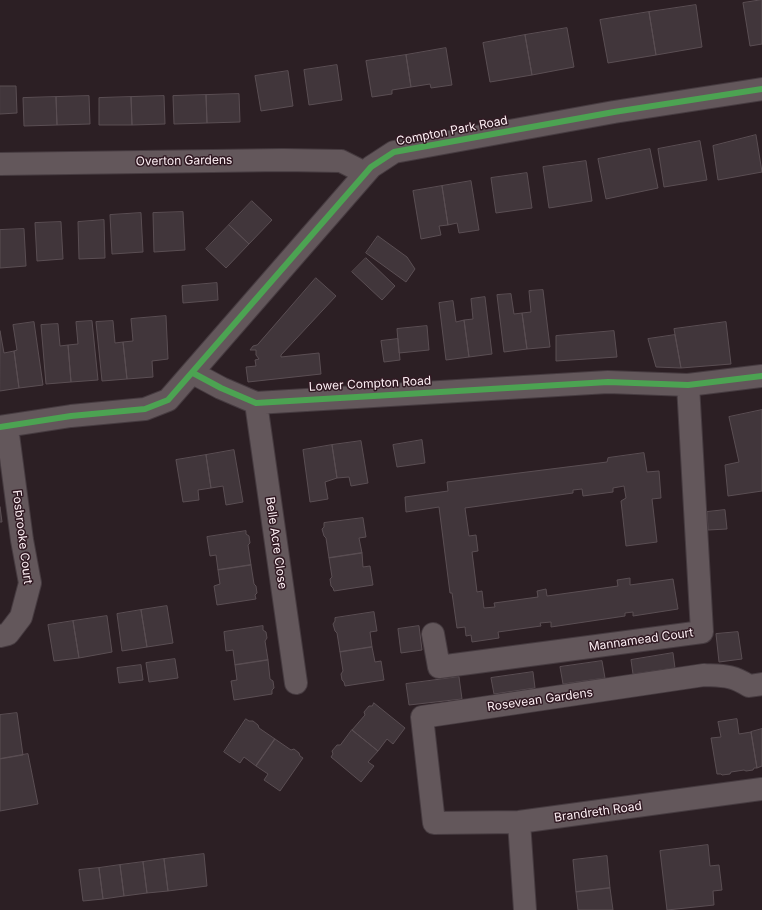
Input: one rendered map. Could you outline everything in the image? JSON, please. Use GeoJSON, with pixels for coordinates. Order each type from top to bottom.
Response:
{"type":"FeatureCollection","features":[{"type":"Feature","properties":{"kind":"street","name":"Compton Park Road"},"geometry":{"type":"LineString","coordinates":[[193,373],[370,166],[394,152],[607,114],[762,89]]}},
{"type":"Feature","properties":{"kind":"street","name":"Overton Gardens"},"geometry":{"type":"LineString","coordinates":[[0,164],[283,160],[341,161],[364,174]]}},
{"type":"Feature","properties":{"kind":"street","name":"Lower Compton Road"},"geometry":{"type":"LineString","coordinates":[[193,373],[221,388],[256,403],[608,382],[688,384],[762,376]]}},
{"type":"Feature","properties":{"kind":"street"},"geometry":{"type":"LineString","coordinates":[[4,427],[71,416],[145,409],[168,400],[193,373]]}},
{"type":"Feature","properties":{"kind":"street","name":"Mannamead Court"},"geometry":{"type":"LineString","coordinates":[[433,634],[439,666],[702,632],[688,384]]}},
{"type":"Feature","properties":{"kind":"street","name":"Belle Acre Close"},"geometry":{"type":"LineString","coordinates":[[256,403],[296,683]]}},
{"type":"Feature","properties":{"kind":"street","name":"Fosbrooke Court"},"geometry":{"type":"LineString","coordinates":[[0,636],[8,634],[21,617],[30,583],[4,427]]}},
{"type":"Feature","properties":{"kind":"street","name":"Rosevean Gardens"},"geometry":{"type":"LineString","coordinates":[[434,823],[422,717],[704,676],[726,676],[738,679],[749,686],[762,684]]}},
{"type":"Feature","properties":{"kind":"street","name":"Brandreth Road"},"geometry":{"type":"LineString","coordinates":[[434,823],[519,822],[762,789]]}},
{"type":"Feature","properties":{"kind":"street"},"geometry":{"type":"LineString","coordinates":[[519,822],[525,910]]}},
{"type":"Feature","properties":{"kind":"building"},"geometry":{"type":"Polygon","coordinates":[[[762,0],[762,44],[750,46],[743,3],[762,0]]]}},
{"type":"Feature","properties":{"kind":"building"},"geometry":{"type":"Polygon","coordinates":[[[696,5],[702,47],[656,55],[649,12],[696,5]]]}},
{"type":"Feature","properties":{"kind":"building"},"geometry":{"type":"Polygon","coordinates":[[[649,12],[656,55],[608,63],[600,20],[649,12]]]}},
{"type":"Feature","properties":{"kind":"building"},"geometry":{"type":"Polygon","coordinates":[[[567,28],[574,67],[532,75],[525,35],[567,28]]]}},
{"type":"Feature","properties":{"kind":"building"},"geometry":{"type":"Polygon","coordinates":[[[525,35],[532,75],[490,82],[483,43],[525,35]]]}},
{"type":"Feature","properties":{"kind":"building"},"geometry":{"type":"Polygon","coordinates":[[[446,48],[452,85],[431,88],[430,84],[411,87],[406,55],[446,48]]]}},
{"type":"Feature","properties":{"kind":"building"},"geometry":{"type":"Polygon","coordinates":[[[406,55],[411,87],[392,90],[392,94],[372,97],[366,61],[406,55]]]}},
{"type":"Feature","properties":{"kind":"building"},"geometry":{"type":"Polygon","coordinates":[[[337,65],[342,100],[309,105],[304,70],[337,65]]]}},
{"type":"Feature","properties":{"kind":"building"},"geometry":{"type":"Polygon","coordinates":[[[288,71],[293,106],[261,111],[255,76],[288,71]]]}},
{"type":"Feature","properties":{"kind":"building"},"geometry":{"type":"Polygon","coordinates":[[[0,86],[16,86],[17,113],[0,114],[0,86]]]}},
{"type":"Feature","properties":{"kind":"building"},"geometry":{"type":"Polygon","coordinates":[[[239,94],[240,122],[207,123],[206,95],[239,94]]]}},
{"type":"Feature","properties":{"kind":"building"},"geometry":{"type":"Polygon","coordinates":[[[206,95],[207,123],[174,124],[173,96],[206,95]]]}},
{"type":"Feature","properties":{"kind":"building"},"geometry":{"type":"Polygon","coordinates":[[[89,96],[90,124],[57,125],[56,97],[89,96]]]}},
{"type":"Feature","properties":{"kind":"building"},"geometry":{"type":"Polygon","coordinates":[[[164,96],[165,124],[132,125],[131,97],[164,96]]]}},
{"type":"Feature","properties":{"kind":"building"},"geometry":{"type":"Polygon","coordinates":[[[56,97],[57,125],[24,126],[23,98],[56,97]]]}},
{"type":"Feature","properties":{"kind":"building"},"geometry":{"type":"Polygon","coordinates":[[[131,97],[132,125],[99,125],[99,98],[131,97]]]}},
{"type":"Feature","properties":{"kind":"building"},"geometry":{"type":"Polygon","coordinates":[[[756,135],[762,172],[718,180],[713,146],[756,135]]]}},
{"type":"Feature","properties":{"kind":"building"},"geometry":{"type":"Polygon","coordinates":[[[700,141],[707,180],[664,187],[658,149],[700,141]]]}},
{"type":"Feature","properties":{"kind":"building"},"geometry":{"type":"Polygon","coordinates":[[[650,149],[658,188],[606,199],[598,159],[650,149]]]}},
{"type":"Feature","properties":{"kind":"building"},"geometry":{"type":"Polygon","coordinates":[[[586,161],[592,201],[549,208],[543,167],[586,161]]]}},
{"type":"Feature","properties":{"kind":"building"},"geometry":{"type":"Polygon","coordinates":[[[527,173],[532,208],[496,213],[491,178],[527,173]]]}},
{"type":"Feature","properties":{"kind":"building"},"geometry":{"type":"Polygon","coordinates":[[[471,181],[479,230],[459,233],[457,223],[448,225],[442,186],[471,181]]]}},
{"type":"Feature","properties":{"kind":"building"},"geometry":{"type":"Polygon","coordinates":[[[442,186],[448,225],[439,226],[441,235],[421,239],[413,191],[442,186]]]}},
{"type":"Feature","properties":{"kind":"building"},"geometry":{"type":"Polygon","coordinates":[[[252,201],[272,220],[249,244],[229,225],[252,201]]]}},
{"type":"Feature","properties":{"kind":"building"},"geometry":{"type":"Polygon","coordinates":[[[183,212],[185,250],[154,252],[153,213],[183,212]]]}},
{"type":"Feature","properties":{"kind":"building"},"geometry":{"type":"Polygon","coordinates":[[[141,213],[143,252],[112,254],[110,215],[141,213]]]}},
{"type":"Feature","properties":{"kind":"building"},"geometry":{"type":"Polygon","coordinates":[[[104,220],[105,258],[79,259],[78,222],[104,220]]]}},
{"type":"Feature","properties":{"kind":"building"},"geometry":{"type":"Polygon","coordinates":[[[61,222],[63,259],[37,261],[35,223],[61,222]]]}},
{"type":"Feature","properties":{"kind":"building"},"geometry":{"type":"Polygon","coordinates":[[[229,225],[249,244],[226,268],[206,249],[229,225]]]}},
{"type":"Feature","properties":{"kind":"building"},"geometry":{"type":"Polygon","coordinates":[[[24,229],[26,266],[0,268],[0,230],[24,229]]]}},
{"type":"Feature","properties":{"kind":"building"},"geometry":{"type":"Polygon","coordinates":[[[378,236],[407,257],[415,269],[406,282],[366,253],[378,236]]]}},
{"type":"Feature","properties":{"kind":"building"},"geometry":{"type":"Polygon","coordinates":[[[366,258],[395,286],[382,300],[352,272],[366,258]]]}},
{"type":"Feature","properties":{"kind":"building"},"geometry":{"type":"Polygon","coordinates":[[[316,278],[336,296],[281,355],[281,357],[319,353],[321,374],[248,382],[246,367],[256,366],[255,360],[259,359],[256,355],[256,350],[250,350],[253,346],[257,345],[316,278]]]}},
{"type":"Feature","properties":{"kind":"building"},"geometry":{"type":"Polygon","coordinates":[[[217,283],[218,300],[183,303],[182,286],[217,283]]]}},
{"type":"Feature","properties":{"kind":"building"},"geometry":{"type":"Polygon","coordinates":[[[543,290],[550,347],[527,349],[522,313],[531,312],[529,291],[543,290]]]}},
{"type":"Feature","properties":{"kind":"building"},"geometry":{"type":"Polygon","coordinates":[[[511,294],[514,314],[522,313],[527,349],[504,352],[497,295],[511,294]]]}},
{"type":"Feature","properties":{"kind":"building"},"geometry":{"type":"Polygon","coordinates":[[[485,297],[492,354],[469,357],[464,320],[473,319],[471,299],[485,297]]]}},
{"type":"Feature","properties":{"kind":"building"},"geometry":{"type":"Polygon","coordinates":[[[453,301],[456,322],[464,320],[469,357],[446,360],[439,303],[453,301]]]}},
{"type":"Feature","properties":{"kind":"building"},"geometry":{"type":"Polygon","coordinates":[[[166,316],[168,359],[152,361],[153,377],[127,379],[123,342],[133,341],[131,319],[166,316]]]}},
{"type":"Feature","properties":{"kind":"building"},"geometry":{"type":"Polygon","coordinates":[[[92,321],[98,380],[71,382],[68,345],[78,344],[76,322],[92,321]]]}},
{"type":"Feature","properties":{"kind":"building"},"geometry":{"type":"Polygon","coordinates":[[[113,321],[115,343],[123,342],[127,379],[102,381],[96,322],[113,321]]]}},
{"type":"Feature","properties":{"kind":"building"},"geometry":{"type":"Polygon","coordinates":[[[34,322],[43,385],[19,388],[14,351],[17,350],[13,325],[34,322]]]}},
{"type":"Feature","properties":{"kind":"building"},"geometry":{"type":"Polygon","coordinates":[[[726,322],[731,364],[681,368],[674,329],[726,322]]]}},
{"type":"Feature","properties":{"kind":"building"},"geometry":{"type":"Polygon","coordinates":[[[58,324],[60,346],[68,345],[71,382],[46,384],[41,325],[58,324]]]}},
{"type":"Feature","properties":{"kind":"building"},"geometry":{"type":"Polygon","coordinates":[[[427,326],[429,350],[399,353],[397,329],[427,326]]]}},
{"type":"Feature","properties":{"kind":"building"},"geometry":{"type":"Polygon","coordinates":[[[0,331],[4,353],[14,351],[19,388],[0,391],[0,331]]]}},
{"type":"Feature","properties":{"kind":"building"},"geometry":{"type":"Polygon","coordinates":[[[614,331],[617,357],[556,361],[556,336],[614,331]]]}},
{"type":"Feature","properties":{"kind":"building"},"geometry":{"type":"Polygon","coordinates":[[[675,335],[681,368],[656,367],[648,339],[675,335]]]}},
{"type":"Feature","properties":{"kind":"building"},"geometry":{"type":"Polygon","coordinates":[[[398,339],[400,360],[384,362],[381,341],[398,339]]]}},
{"type":"Feature","properties":{"kind":"building"},"geometry":{"type":"Polygon","coordinates":[[[762,410],[762,491],[728,496],[725,465],[739,462],[729,417],[762,410]]]}},
{"type":"Feature","properties":{"kind":"building"},"geometry":{"type":"Polygon","coordinates":[[[422,440],[425,463],[397,467],[393,445],[422,440]]]}},
{"type":"Feature","properties":{"kind":"building"},"geometry":{"type":"Polygon","coordinates":[[[361,441],[368,483],[351,486],[349,477],[337,478],[332,445],[361,441]]]}},
{"type":"Feature","properties":{"kind":"building"},"geometry":{"type":"Polygon","coordinates":[[[332,445],[337,478],[325,482],[328,499],[310,502],[303,450],[332,445]]]}},
{"type":"Feature","properties":{"kind":"building"},"geometry":{"type":"Polygon","coordinates":[[[234,450],[243,502],[226,505],[223,486],[211,488],[206,455],[234,450]]]}},
{"type":"Feature","properties":{"kind":"building"},"geometry":{"type":"Polygon","coordinates":[[[644,453],[647,472],[659,471],[661,498],[652,499],[657,542],[626,546],[621,501],[626,498],[624,486],[613,488],[613,492],[583,496],[582,489],[573,490],[573,493],[465,508],[469,536],[476,535],[478,551],[472,552],[477,592],[482,591],[484,608],[495,607],[494,603],[538,597],[537,591],[546,589],[547,596],[618,586],[617,580],[630,578],[630,585],[673,579],[678,609],[633,616],[633,612],[625,613],[625,616],[551,627],[551,622],[540,623],[541,626],[498,632],[499,638],[472,642],[471,635],[466,636],[465,627],[457,628],[452,593],[450,593],[439,507],[406,512],[405,497],[448,491],[447,482],[607,462],[608,458],[644,453]]]}},
{"type":"Feature","properties":{"kind":"building"},"geometry":{"type":"Polygon","coordinates":[[[206,455],[211,488],[198,490],[199,500],[183,502],[176,460],[206,455]]]}},
{"type":"Feature","properties":{"kind":"building"},"geometry":{"type":"Polygon","coordinates":[[[0,507],[2,522],[0,522],[0,507]]]}},
{"type":"Feature","properties":{"kind":"building"},"geometry":{"type":"Polygon","coordinates":[[[725,510],[727,529],[708,530],[707,512],[725,510]]]}},
{"type":"Feature","properties":{"kind":"building"},"geometry":{"type":"Polygon","coordinates":[[[363,518],[366,537],[359,538],[362,553],[329,558],[326,538],[322,529],[324,527],[324,523],[363,518]]]}},
{"type":"Feature","properties":{"kind":"building"},"geometry":{"type":"Polygon","coordinates":[[[246,531],[246,534],[249,536],[250,543],[248,545],[251,565],[218,570],[216,555],[210,556],[207,537],[246,531]]]}},
{"type":"Feature","properties":{"kind":"building"},"geometry":{"type":"Polygon","coordinates":[[[362,553],[363,567],[370,566],[373,585],[334,591],[331,586],[330,579],[332,577],[329,558],[362,553]]]}},
{"type":"Feature","properties":{"kind":"building"},"geometry":{"type":"Polygon","coordinates":[[[251,565],[254,584],[256,586],[256,599],[217,605],[214,586],[220,584],[218,570],[251,565]]]}},
{"type":"Feature","properties":{"kind":"building"},"geometry":{"type":"Polygon","coordinates":[[[167,606],[173,643],[147,647],[141,610],[167,606]]]}},
{"type":"Feature","properties":{"kind":"building"},"geometry":{"type":"Polygon","coordinates":[[[141,610],[147,647],[122,651],[117,614],[141,610]]]}},
{"type":"Feature","properties":{"kind":"building"},"geometry":{"type":"Polygon","coordinates":[[[374,612],[377,631],[370,632],[372,647],[340,652],[337,633],[333,624],[335,618],[374,612]]]}},
{"type":"Feature","properties":{"kind":"building"},"geometry":{"type":"Polygon","coordinates":[[[107,616],[112,652],[79,658],[73,621],[107,616]]]}},
{"type":"Feature","properties":{"kind":"building"},"geometry":{"type":"Polygon","coordinates":[[[73,621],[79,658],[54,661],[48,625],[73,621]]]}},
{"type":"Feature","properties":{"kind":"building"},"geometry":{"type":"Polygon","coordinates":[[[263,626],[263,630],[266,632],[267,638],[265,641],[268,660],[235,665],[233,650],[226,651],[224,632],[263,626]]]}},
{"type":"Feature","properties":{"kind":"building"},"geometry":{"type":"Polygon","coordinates":[[[419,626],[422,650],[401,653],[398,629],[419,626]]]}},
{"type":"Feature","properties":{"kind":"building"},"geometry":{"type":"Polygon","coordinates":[[[738,632],[742,659],[719,662],[716,634],[738,632]]]}},
{"type":"Feature","properties":{"kind":"building"},"geometry":{"type":"Polygon","coordinates":[[[372,647],[375,662],[381,661],[384,680],[345,686],[341,674],[343,671],[340,652],[372,647]]]}},
{"type":"Feature","properties":{"kind":"building"},"geometry":{"type":"Polygon","coordinates":[[[673,653],[675,668],[633,674],[631,660],[673,653]]]}},
{"type":"Feature","properties":{"kind":"building"},"geometry":{"type":"Polygon","coordinates":[[[175,659],[178,678],[149,682],[146,663],[175,659]]]}},
{"type":"Feature","properties":{"kind":"building"},"geometry":{"type":"Polygon","coordinates":[[[268,660],[270,679],[273,681],[274,688],[272,690],[272,694],[234,700],[231,681],[237,680],[235,665],[268,660]]]}},
{"type":"Feature","properties":{"kind":"building"},"geometry":{"type":"Polygon","coordinates":[[[602,661],[605,678],[563,684],[560,667],[602,661]]]}},
{"type":"Feature","properties":{"kind":"building"},"geometry":{"type":"Polygon","coordinates":[[[141,665],[143,680],[119,683],[117,668],[141,665]]]}},
{"type":"Feature","properties":{"kind":"building"},"geometry":{"type":"Polygon","coordinates":[[[533,672],[535,688],[494,694],[491,678],[533,672]]]}},
{"type":"Feature","properties":{"kind":"building"},"geometry":{"type":"Polygon","coordinates":[[[459,677],[462,699],[409,705],[406,684],[459,677]]]}},
{"type":"Feature","properties":{"kind":"building"},"geometry":{"type":"Polygon","coordinates":[[[374,703],[405,728],[393,744],[387,739],[378,751],[352,730],[365,715],[364,712],[374,703]]]}},
{"type":"Feature","properties":{"kind":"building"},"geometry":{"type":"Polygon","coordinates":[[[17,713],[23,755],[0,759],[0,715],[17,713]]]}},
{"type":"Feature","properties":{"kind":"building"},"geometry":{"type":"Polygon","coordinates":[[[246,719],[253,721],[259,728],[275,739],[256,766],[244,757],[240,763],[224,752],[246,719]]]}},
{"type":"Feature","properties":{"kind":"building"},"geometry":{"type":"Polygon","coordinates":[[[737,719],[739,734],[751,732],[757,768],[754,768],[753,770],[731,772],[730,774],[717,774],[711,738],[721,737],[718,722],[737,719]]]}},
{"type":"Feature","properties":{"kind":"building"},"geometry":{"type":"Polygon","coordinates":[[[762,729],[762,766],[757,768],[751,732],[762,729]]]}},
{"type":"Feature","properties":{"kind":"building"},"geometry":{"type":"Polygon","coordinates":[[[352,730],[378,751],[368,762],[374,766],[361,782],[331,757],[333,754],[332,751],[337,745],[340,745],[352,730]]]}},
{"type":"Feature","properties":{"kind":"building"},"geometry":{"type":"Polygon","coordinates":[[[275,739],[291,750],[294,749],[303,758],[280,791],[264,780],[268,774],[256,766],[275,739]]]}},
{"type":"Feature","properties":{"kind":"building"},"geometry":{"type":"Polygon","coordinates":[[[28,754],[38,804],[0,811],[0,759],[28,754]]]}},
{"type":"Feature","properties":{"kind":"building"},"geometry":{"type":"Polygon","coordinates":[[[708,845],[710,866],[719,865],[722,890],[713,891],[714,905],[667,910],[660,851],[708,845]]]}},
{"type":"Feature","properties":{"kind":"building"},"geometry":{"type":"Polygon","coordinates":[[[204,854],[207,886],[168,891],[164,859],[204,854]]]}},
{"type":"Feature","properties":{"kind":"building"},"geometry":{"type":"Polygon","coordinates":[[[607,856],[610,888],[576,892],[573,860],[607,856]]]}},
{"type":"Feature","properties":{"kind":"building"},"geometry":{"type":"Polygon","coordinates":[[[164,859],[168,891],[147,893],[143,862],[164,859]]]}},
{"type":"Feature","properties":{"kind":"building"},"geometry":{"type":"Polygon","coordinates":[[[143,862],[147,893],[124,896],[120,865],[143,862]]]}},
{"type":"Feature","properties":{"kind":"building"},"geometry":{"type":"Polygon","coordinates":[[[120,865],[124,896],[103,899],[99,868],[120,865]]]}},
{"type":"Feature","properties":{"kind":"building"},"geometry":{"type":"Polygon","coordinates":[[[99,868],[103,899],[83,901],[79,870],[99,868]]]}},
{"type":"Feature","properties":{"kind":"building"},"geometry":{"type":"Polygon","coordinates":[[[610,888],[613,910],[578,910],[576,892],[610,888]]]}},
{"type":"Feature","properties":{"kind":"cycle path"},"geometry":{"type":"LineString","coordinates":[[0,427],[71,416],[145,409],[168,400],[371,167],[394,152],[614,112],[762,89]]}},
{"type":"Feature","properties":{"kind":"cycle path"},"geometry":{"type":"LineString","coordinates":[[193,373],[221,388],[256,403],[608,382],[688,385],[762,376]]}}]}
